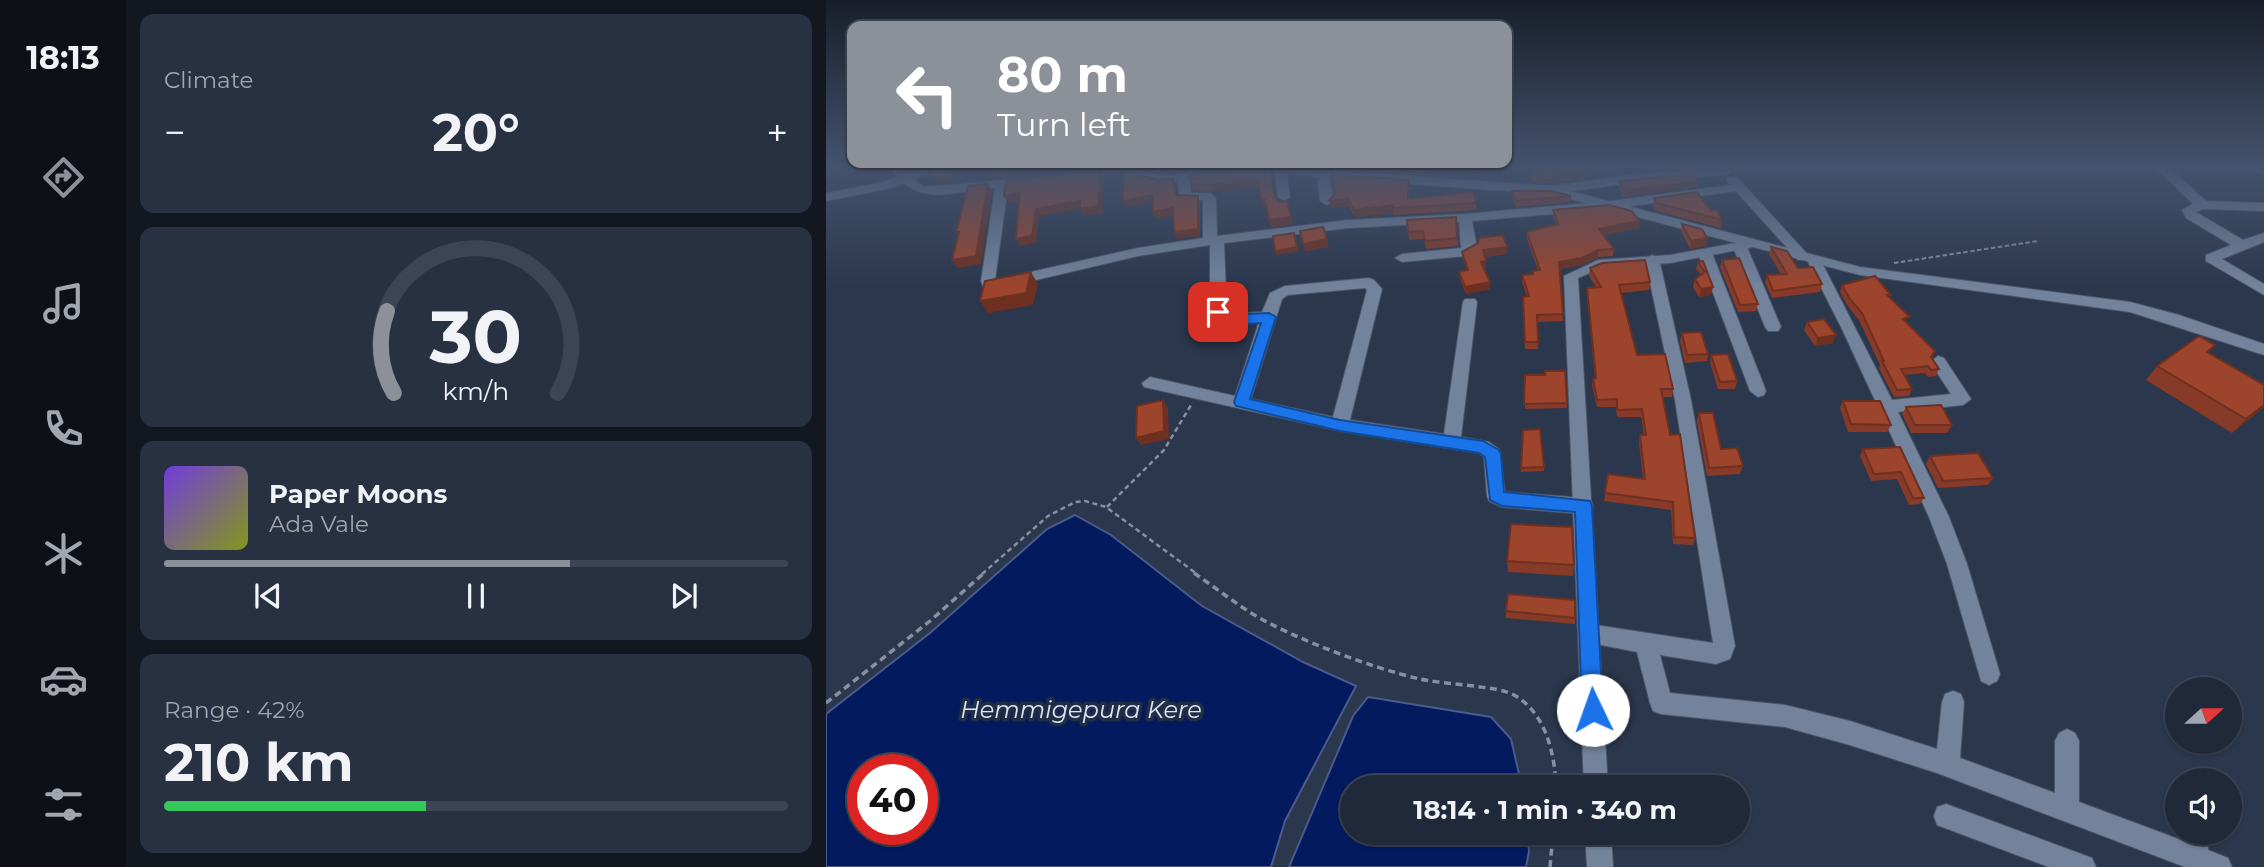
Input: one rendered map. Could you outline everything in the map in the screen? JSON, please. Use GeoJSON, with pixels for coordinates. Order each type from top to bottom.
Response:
{"type":"FeatureCollection","features":[{"type":"Feature","properties":{"kind":"street"},"geometry":{"type":"LineString","coordinates":[[999,205],[989,286],[1138,252],[1214,240],[1348,224],[1465,218],[1606,205]]}},
{"type":"Feature","properties":{"kind":"street"},"geometry":{"type":"LineString","coordinates":[[1210,205],[1220,319],[1269,317]]}},
{"type":"Feature","properties":{"kind":"street"},"geometry":{"type":"LineString","coordinates":[[1613,205],[1746,246],[1888,276],[2130,307],[2264,350]]}},
{"type":"Feature","properties":{"kind":"street"},"geometry":{"type":"LineString","coordinates":[[1757,205],[1808,259],[1850,329],[1939,517],[1968,599],[1989,674]]}},
{"type":"Feature","properties":{"kind":"street"},"geometry":{"type":"LineString","coordinates":[[2201,205],[2188,212],[2244,247]]}},
{"type":"Feature","properties":{"kind":"street"},"geometry":{"type":"LineString","coordinates":[[2216,205],[2264,207]]}},
{"type":"Feature","properties":{"kind":"street"},"geometry":{"type":"LineString","coordinates":[[1402,258],[1465,252],[1470,248],[1465,218]]}},
{"type":"Feature","properties":{"kind":"street"},"geometry":{"type":"LineString","coordinates":[[2264,237],[2211,258],[2264,290]]}},
{"type":"Feature","properties":{"kind":"street"},"geometry":{"type":"LineString","coordinates":[[1595,775],[1571,276],[1598,264],[1706,253],[1746,246]]}},
{"type":"Feature","properties":{"kind":"street"},"geometry":{"type":"LineString","coordinates":[[1746,246],[1773,327]]}},
{"type":"Feature","properties":{"kind":"street"},"geometry":{"type":"LineString","coordinates":[[1706,253],[1758,391]]}},
{"type":"Feature","properties":{"kind":"street"},"geometry":{"type":"LineString","coordinates":[[1590,634],[1716,654],[1722,652],[1724,646],[1683,400],[1653,259]]}},
{"type":"Feature","properties":{"kind":"street"},"geometry":{"type":"LineString","coordinates":[[1241,402],[1275,296],[1279,293],[1374,285],[1376,289],[1340,425]]}},
{"type":"Feature","properties":{"kind":"street"},"geometry":{"type":"LineString","coordinates":[[1451,444],[1470,302]]}},
{"type":"Feature","properties":{"kind":"street"},"geometry":{"type":"LineString","coordinates":[[1887,408],[1963,399],[1938,362]]}},
{"type":"Feature","properties":{"kind":"street"},"geometry":{"type":"LineString","coordinates":[[1150,383],[1340,425],[1490,450],[1493,454],[1496,496],[1502,499],[1584,506]]}},
{"type":"Feature","properties":{"kind":"street"},"geometry":{"type":"LineString","coordinates":[[1646,643],[1661,703],[1785,716],[1850,733],[1948,765],[2208,863]]}},
{"type":"Feature","properties":{"kind":"street"},"geometry":{"type":"LineString","coordinates":[[1948,765],[1953,702]]}},
{"type":"Feature","properties":{"kind":"street"},"geometry":{"type":"LineString","coordinates":[[2067,741],[2067,810]]}},
{"type":"Feature","properties":{"kind":"street"},"geometry":{"type":"LineString","coordinates":[[1946,816],[2083,867]]}},
{"type":"Feature","properties":{"kind":"street"},"geometry":{"type":"LineString","coordinates":[[1599,845],[1600,867]]}},
{"type":"Feature","properties":{"kind":"street"},"geometry":{"type":"LineString","coordinates":[[2199,845],[2208,863]]}},
{"type":"Feature","properties":{"kind":"path"},"geometry":{"type":"LineString","coordinates":[[1894,262],[2038,241]]}},
{"type":"Feature","properties":{"kind":"path"},"geometry":{"type":"LineString","coordinates":[[1106,508],[1164,450],[1198,393]]}},
{"type":"Feature","properties":{"kind":"path"},"geometry":{"type":"LineString","coordinates":[[826,703],[930,621],[1048,516],[1075,502],[1085,500],[1106,508],[1253,614],[1313,642],[1378,667],[1420,679],[1513,693],[1524,700],[1535,713],[1546,733],[1554,754],[1555,775]]}},
{"type":"Feature","properties":{"kind":"path"},"geometry":{"type":"LineString","coordinates":[[1550,867],[1552,845]]}},
{"type":"Feature","properties":{"kind":"water","name":"Hemmigepura Kere"},"geometry":{"type":"Polygon","coordinates":[[[1075,515],[1111,535],[1202,606],[1303,662],[1356,686],[1285,821],[1271,867],[826,867],[826,714],[930,633],[1047,529],[1075,515]]]}},
{"type":"Feature","properties":{"kind":"water"},"geometry":{"type":"Polygon","coordinates":[[[1368,697],[1491,717],[1511,739],[1519,775],[1340,775],[1340,845],[1528,845],[1526,867],[1289,867],[1353,716],[1368,697]]]}},
{"type":"Feature","properties":{"kind":"building"},"geometry":{"type":"Polygon","coordinates":[[[963,205],[984,205],[976,256],[952,260],[959,232],[956,232],[963,205]]]}},
{"type":"Feature","properties":{"kind":"building"},"geometry":{"type":"Polygon","coordinates":[[[1019,205],[1055,205],[1036,209],[1032,236],[1016,239],[1019,205]]]}},
{"type":"Feature","properties":{"kind":"building"},"geometry":{"type":"Polygon","coordinates":[[[1080,205],[1098,205],[1098,206],[1080,209],[1080,205]]]}},
{"type":"Feature","properties":{"kind":"building"},"geometry":{"type":"Polygon","coordinates":[[[1153,205],[1198,205],[1198,229],[1174,232],[1173,208],[1153,212],[1153,205]]]}},
{"type":"Feature","properties":{"kind":"building"},"geometry":{"type":"Polygon","coordinates":[[[1266,205],[1288,205],[1291,217],[1269,220],[1266,205]]]}},
{"type":"Feature","properties":{"kind":"building"},"geometry":{"type":"Polygon","coordinates":[[[1352,205],[1389,205],[1354,210],[1352,205]]]}},
{"type":"Feature","properties":{"kind":"building"},"geometry":{"type":"Polygon","coordinates":[[[1393,205],[1435,205],[1393,208],[1393,205]]]}},
{"type":"Feature","properties":{"kind":"building"},"geometry":{"type":"Polygon","coordinates":[[[1611,205],[1632,211],[1639,221],[1599,229],[1614,249],[1598,250],[1582,258],[1559,262],[1563,314],[1537,315],[1538,342],[1525,342],[1523,297],[1529,296],[1522,275],[1540,270],[1527,232],[1558,224],[1553,210],[1611,205]]]}},
{"type":"Feature","properties":{"kind":"building"},"geometry":{"type":"Polygon","coordinates":[[[1666,205],[1707,205],[1711,211],[1717,210],[1722,220],[1666,205]]]}},
{"type":"Feature","properties":{"kind":"building"},"geometry":{"type":"Polygon","coordinates":[[[1456,217],[1457,238],[1425,241],[1423,231],[1408,232],[1407,220],[1456,217]]]}},
{"type":"Feature","properties":{"kind":"building"},"geometry":{"type":"Polygon","coordinates":[[[1682,224],[1702,229],[1707,238],[1691,241],[1682,224]]]}},
{"type":"Feature","properties":{"kind":"building"},"geometry":{"type":"Polygon","coordinates":[[[1323,227],[1327,239],[1303,244],[1300,231],[1323,227]]]}},
{"type":"Feature","properties":{"kind":"building"},"geometry":{"type":"Polygon","coordinates":[[[1294,233],[1297,247],[1275,251],[1273,236],[1294,233]]]}},
{"type":"Feature","properties":{"kind":"building"},"geometry":{"type":"Polygon","coordinates":[[[1503,235],[1507,247],[1483,250],[1486,261],[1481,262],[1490,282],[1465,287],[1459,272],[1468,270],[1462,252],[1478,243],[1479,238],[1503,235]]]}},
{"type":"Feature","properties":{"kind":"building"},"geometry":{"type":"Polygon","coordinates":[[[1771,247],[1787,251],[1798,268],[1813,267],[1822,284],[1773,291],[1767,275],[1787,274],[1771,247]]]}},
{"type":"Feature","properties":{"kind":"building"},"geometry":{"type":"Polygon","coordinates":[[[1739,258],[1758,304],[1740,305],[1722,260],[1739,258]]]}},
{"type":"Feature","properties":{"kind":"building"},"geometry":{"type":"Polygon","coordinates":[[[1645,260],[1650,282],[1619,285],[1637,355],[1665,354],[1673,389],[1661,389],[1670,435],[1680,434],[1695,538],[1674,537],[1673,502],[1605,493],[1608,474],[1645,479],[1640,435],[1646,435],[1642,409],[1617,410],[1617,399],[1597,400],[1593,379],[1596,378],[1587,288],[1601,287],[1590,268],[1602,263],[1645,260]]]}},
{"type":"Feature","properties":{"kind":"building"},"geometry":{"type":"Polygon","coordinates":[[[1703,261],[1713,287],[1701,289],[1695,279],[1705,272],[1698,262],[1703,261]]]}},
{"type":"Feature","properties":{"kind":"building"},"geometry":{"type":"Polygon","coordinates":[[[1031,272],[1026,293],[980,301],[985,281],[1031,272]]]}},
{"type":"Feature","properties":{"kind":"building"},"geometry":{"type":"Polygon","coordinates":[[[1875,276],[1891,295],[1887,295],[1910,317],[1903,319],[1935,351],[1931,357],[1939,369],[1931,370],[1928,366],[1901,369],[1912,389],[1897,390],[1862,313],[1842,285],[1875,276]]]}},
{"type":"Feature","properties":{"kind":"building"},"geometry":{"type":"Polygon","coordinates":[[[1824,319],[1836,335],[1818,338],[1807,322],[1824,319]]]}},
{"type":"Feature","properties":{"kind":"building"},"geometry":{"type":"Polygon","coordinates":[[[1701,332],[1708,354],[1687,355],[1682,333],[1701,332]]]}},
{"type":"Feature","properties":{"kind":"building"},"geometry":{"type":"Polygon","coordinates":[[[2199,336],[2215,345],[2207,352],[2264,385],[2264,405],[2246,419],[2157,366],[2199,336]]]}},
{"type":"Feature","properties":{"kind":"building"},"geometry":{"type":"Polygon","coordinates":[[[1728,354],[1737,381],[1720,382],[1711,355],[1728,354]]]}},
{"type":"Feature","properties":{"kind":"building"},"geometry":{"type":"Polygon","coordinates":[[[1545,371],[1565,371],[1567,403],[1524,404],[1525,375],[1545,375],[1545,371]]]}},
{"type":"Feature","properties":{"kind":"building"},"geometry":{"type":"Polygon","coordinates":[[[1163,400],[1164,431],[1136,438],[1137,406],[1163,400]]]}},
{"type":"Feature","properties":{"kind":"building"},"geometry":{"type":"Polygon","coordinates":[[[1843,401],[1880,401],[1891,425],[1851,424],[1843,401]]]}},
{"type":"Feature","properties":{"kind":"building"},"geometry":{"type":"Polygon","coordinates":[[[1941,405],[1952,425],[1915,425],[1906,407],[1941,405]]]}},
{"type":"Feature","properties":{"kind":"building"},"geometry":{"type":"Polygon","coordinates":[[[1699,413],[1713,413],[1721,449],[1737,448],[1743,466],[1709,468],[1699,413]]]}},
{"type":"Feature","properties":{"kind":"building"},"geometry":{"type":"Polygon","coordinates":[[[1540,429],[1544,467],[1521,468],[1523,430],[1540,429]]]}},
{"type":"Feature","properties":{"kind":"building"},"geometry":{"type":"Polygon","coordinates":[[[1900,447],[1924,498],[1913,498],[1901,472],[1874,474],[1863,449],[1900,447]]]}},
{"type":"Feature","properties":{"kind":"building"},"geometry":{"type":"Polygon","coordinates":[[[1978,453],[1993,478],[1943,481],[1930,456],[1978,453]]]}},
{"type":"Feature","properties":{"kind":"building"},"geometry":{"type":"Polygon","coordinates":[[[1511,524],[1572,527],[1574,565],[1507,561],[1511,524]]]}},
{"type":"Feature","properties":{"kind":"building"},"geometry":{"type":"Polygon","coordinates":[[[1508,594],[1575,600],[1575,618],[1506,611],[1508,594]]]}},
{"type":"Feature","properties":{"kind":"route"},"geometry":{"type":"LineString","coordinates":[[1218,312],[1220,319],[1227,320],[1269,317],[1241,402],[1340,425],[1483,447],[1493,454],[1496,496],[1502,499],[1584,506],[1593,710]]}}]}
